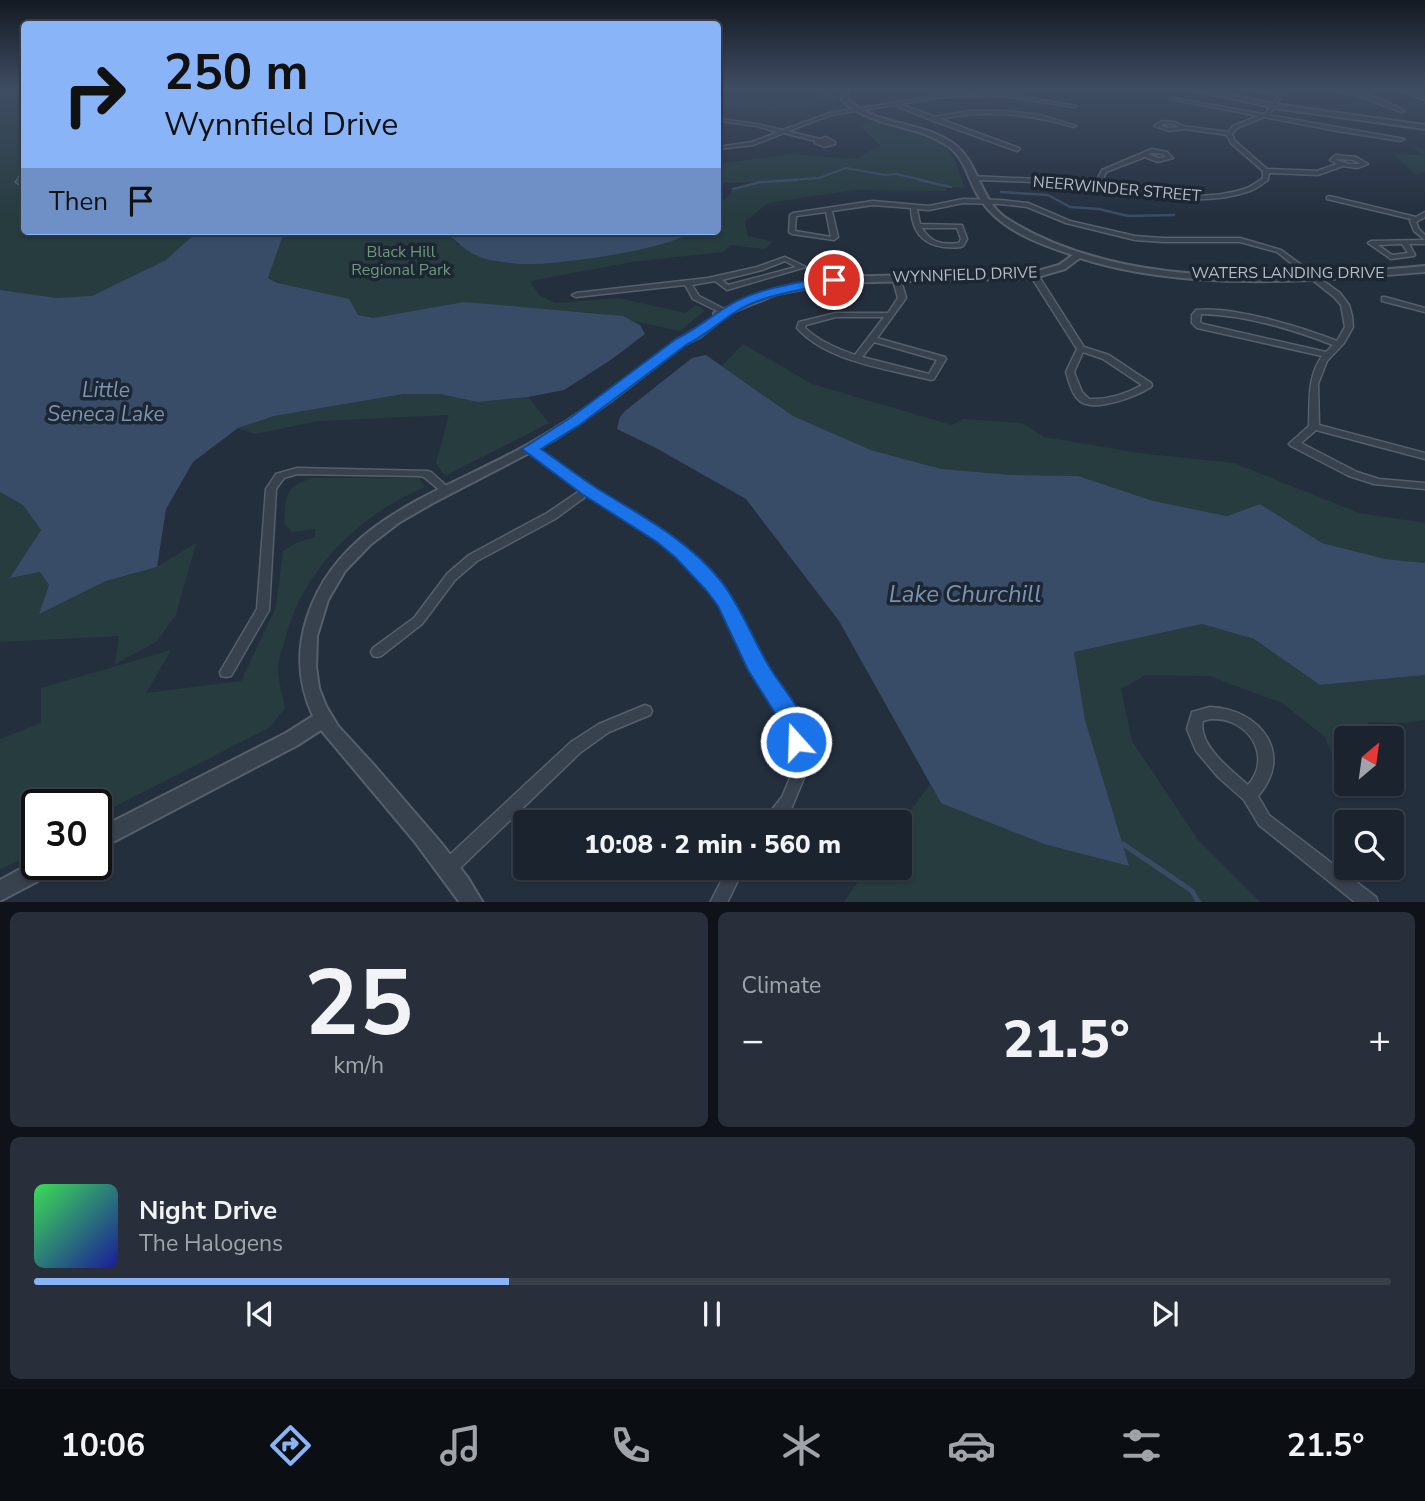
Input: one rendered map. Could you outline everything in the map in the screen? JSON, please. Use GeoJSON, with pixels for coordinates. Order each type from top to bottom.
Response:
{"type":"FeatureCollection","features":[{"type":"Feature","properties":{"kind":"street"},"geometry":{"type":"LineString","coordinates":[[784,132],[818,140]]}},
{"type":"Feature","properties":{"kind":"street"},"geometry":{"type":"LineString","coordinates":[[721,148],[753,144],[784,132]]}},
{"type":"Feature","properties":{"kind":"street","name":"WATERS LANDING DRIVE"},"geometry":{"type":"LineString","coordinates":[[924,132],[951,144],[964,158],[983,201],[1014,227],[1080,254],[1128,266],[1188,275],[1314,276],[1425,269]]}},
{"type":"Feature","properties":{"kind":"street"},"geometry":{"type":"LineString","coordinates":[[970,132],[1017,149]]}},
{"type":"Feature","properties":{"kind":"street"},"geometry":{"type":"LineString","coordinates":[[1216,132],[1229,134],[1233,142],[1266,171],[1318,173],[1343,164],[1365,164],[1349,157],[1333,159],[1343,164]]}},
{"type":"Feature","properties":{"kind":"street"},"geometry":{"type":"LineString","coordinates":[[1346,132],[1401,139]]}},
{"type":"Feature","properties":{"kind":"street"},"geometry":{"type":"LineString","coordinates":[[1101,187],[1099,182],[1104,171],[1144,155]]}},
{"type":"Feature","properties":{"kind":"street","name":"NEERWINDER STREET"},"geometry":{"type":"LineString","coordinates":[[972,178],[1101,187],[1179,197],[1226,196],[1259,187],[1266,180],[1266,171]]}},
{"type":"Feature","properties":{"kind":"street"},"geometry":{"type":"LineString","coordinates":[[1329,198],[1414,218],[1425,214]]}},
{"type":"Feature","properties":{"kind":"street"},"geometry":{"type":"LineString","coordinates":[[829,210],[835,237],[832,239],[792,232],[793,215],[873,203],[938,207],[963,201],[983,201],[1028,205],[1068,222],[1135,237],[1252,242],[1279,251],[1314,276],[1345,305],[1349,327],[1323,360],[1314,384],[1314,428]]}},
{"type":"Feature","properties":{"kind":"street"},"geometry":{"type":"LineString","coordinates":[[914,207],[913,215],[918,226],[934,245],[961,245],[964,239],[960,226],[918,226]]}},
{"type":"Feature","properties":{"kind":"street"},"geometry":{"type":"LineString","coordinates":[[1414,218],[1413,224],[1425,240]]}},
{"type":"Feature","properties":{"kind":"street"},"geometry":{"type":"LineString","coordinates":[[1404,242],[1412,255],[1391,257],[1371,243],[1425,240]]}},
{"type":"Feature","properties":{"kind":"street","name":"WYNNFIELD DRIVE"},"geometry":{"type":"LineString","coordinates":[[472,902],[449,867],[323,719],[308,682],[306,651],[312,620],[326,589],[346,561],[369,537],[400,515],[530,449],[576,421],[681,342],[748,300],[796,286],[834,280],[1034,275],[1062,267],[1080,254]]}},
{"type":"Feature","properties":{"kind":"street"},"geometry":{"type":"LineString","coordinates":[[576,295],[688,285],[785,259],[803,267],[727,288],[717,279]]}},
{"type":"Feature","properties":{"kind":"street"},"geometry":{"type":"LineString","coordinates":[[1034,275],[1082,349],[1106,357],[1148,385],[1147,388],[1099,403],[1086,401],[1080,396],[1070,372],[1082,349]]}},
{"type":"Feature","properties":{"kind":"street"},"geometry":{"type":"LineString","coordinates":[[858,356],[902,298],[897,277]]}},
{"type":"Feature","properties":{"kind":"street"},"geometry":{"type":"LineString","coordinates":[[688,285],[696,297],[725,313]]}},
{"type":"Feature","properties":{"kind":"street"},"geometry":{"type":"LineString","coordinates":[[1385,299],[1425,310]]}},
{"type":"Feature","properties":{"kind":"street"},"geometry":{"type":"LineString","coordinates":[[1327,355],[1200,326],[1196,323],[1196,315],[1199,312],[1218,313],[1318,335],[1338,344]]}},
{"type":"Feature","properties":{"kind":"street"},"geometry":{"type":"LineString","coordinates":[[872,339],[942,359],[931,377],[815,342],[800,328],[802,324],[836,315],[890,315]]}},
{"type":"Feature","properties":{"kind":"street"},"geometry":{"type":"LineString","coordinates":[[1314,428],[1425,456]]}},
{"type":"Feature","properties":{"kind":"street"},"geometry":{"type":"LineString","coordinates":[[1314,428],[1294,444],[1353,474],[1378,482],[1425,486]]}},
{"type":"Feature","properties":{"kind":"street"},"geometry":{"type":"LineString","coordinates":[[530,449],[682,552],[725,602],[756,664],[794,724],[799,760],[797,778],[781,810]]}},
{"type":"Feature","properties":{"kind":"street"},"geometry":{"type":"LineString","coordinates":[[226,672],[263,610],[271,489],[280,476],[297,471],[427,474],[446,490]]}},
{"type":"Feature","properties":{"kind":"street"},"geometry":{"type":"LineString","coordinates":[[377,652],[418,621],[452,577],[473,558],[551,516],[588,490]]}},
{"type":"Feature","properties":{"kind":"street"},"geometry":{"type":"LineString","coordinates":[[449,867],[576,747],[604,728],[645,711]]}},
{"type":"Feature","properties":{"kind":"street"},"geometry":{"type":"LineString","coordinates":[[1249,795],[1264,775],[1266,763],[1264,747],[1256,731],[1240,719],[1223,713],[1209,711],[1197,716],[1194,729],[1201,746],[1249,795],[1264,820],[1370,902]]}},
{"type":"Feature","properties":{"kind":"street"},"geometry":{"type":"LineString","coordinates":[[112,833],[292,739],[323,719]]}},
{"type":"Feature","properties":{"kind":"street"},"geometry":{"type":"LineString","coordinates":[[0,891],[21,880]]}},
{"type":"Feature","properties":{"kind":"street"},"geometry":{"type":"LineString","coordinates":[[718,902],[730,880]]}},
{"type":"Feature","properties":{"kind":"green space"},"geometry":{"type":"Polygon","coordinates":[[[0,132],[21,132],[21,235],[195,235],[166,260],[92,297],[57,298],[0,290],[0,132]]]}},
{"type":"Feature","properties":{"kind":"green space","name":"Black Hill Regional Park"},"geometry":{"type":"Polygon","coordinates":[[[866,132],[917,132],[935,140],[950,152],[965,188],[946,187],[947,191],[855,190],[768,203],[745,222],[748,236],[773,242],[765,249],[731,245],[723,252],[632,262],[530,281],[539,295],[555,303],[618,298],[685,313],[696,305],[705,310],[680,331],[597,313],[484,306],[464,302],[373,318],[358,315],[268,278],[283,235],[449,235],[458,245],[641,249],[663,244],[683,235],[721,235],[721,201],[727,198],[733,189],[766,182],[721,183],[721,164],[792,154],[856,159],[880,145],[866,132]]]}},
{"type":"Feature","properties":{"kind":"green space"},"geometry":{"type":"Polygon","coordinates":[[[1411,145],[1425,150],[1425,172],[1416,175],[1393,154],[1422,155],[1411,145]]]}},
{"type":"Feature","properties":{"kind":"green space"},"geometry":{"type":"Polygon","coordinates":[[[743,344],[812,384],[952,425],[963,419],[1022,423],[1044,437],[1139,453],[1234,463],[1359,513],[1425,523],[1425,563],[1385,559],[1322,543],[1260,504],[1227,516],[1153,501],[1078,476],[1013,475],[941,469],[871,450],[793,416],[722,366],[743,344]]]}},
{"type":"Feature","properties":{"kind":"green space"},"geometry":{"type":"Polygon","coordinates":[[[405,394],[439,394],[478,402],[528,397],[549,423],[445,476],[436,463],[449,415],[319,421],[255,434],[238,428],[274,416],[405,394]]]}},
{"type":"Feature","properties":{"kind":"green space"},"geometry":{"type":"Polygon","coordinates":[[[312,478],[419,478],[425,487],[378,512],[357,529],[337,547],[305,590],[293,614],[278,664],[285,708],[269,728],[112,808],[112,789],[21,789],[21,859],[0,869],[0,739],[41,723],[41,688],[171,650],[146,693],[241,681],[276,607],[283,551],[296,543],[315,537],[315,529],[292,532],[284,523],[288,494],[312,478]]]}},
{"type":"Feature","properties":{"kind":"green space"},"geometry":{"type":"Polygon","coordinates":[[[0,492],[23,504],[41,530],[11,578],[40,572],[49,584],[40,613],[106,581],[157,567],[196,543],[176,615],[156,642],[115,664],[119,636],[0,642],[0,492]]]}},
{"type":"Feature","properties":{"kind":"green space"},"geometry":{"type":"Polygon","coordinates":[[[1202,624],[1254,639],[1320,685],[1425,675],[1425,720],[1405,723],[1368,722],[1368,726],[1334,726],[1334,760],[1325,737],[1282,703],[1209,676],[1146,675],[1121,689],[1132,741],[1199,841],[1260,902],[844,902],[859,880],[912,880],[911,810],[930,784],[941,803],[1085,720],[1074,652],[1202,624]]]}},
{"type":"Feature","properties":{"kind":"water","name":"Little Seneca Lake"},"geometry":{"type":"Polygon","coordinates":[[[194,235],[283,235],[268,278],[278,283],[349,299],[358,315],[373,318],[464,302],[623,316],[640,325],[645,334],[564,390],[478,402],[439,394],[404,394],[274,416],[238,428],[193,462],[166,509],[157,567],[106,581],[39,614],[49,585],[40,572],[10,578],[41,530],[23,505],[0,492],[0,290],[57,298],[92,296],[166,260],[194,235]]]}},
{"type":"Feature","properties":{"kind":"water"},"geometry":{"type":"Polygon","coordinates":[[[449,235],[686,235],[640,250],[563,262],[528,264],[477,256],[449,235]]]}},
{"type":"Feature","properties":{"kind":"water","name":"Lake Churchill"},"geometry":{"type":"Polygon","coordinates":[[[706,355],[793,416],[871,450],[941,469],[1013,475],[1078,476],[1153,501],[1227,516],[1260,504],[1322,543],[1385,559],[1425,563],[1425,675],[1320,685],[1254,639],[1202,624],[1074,652],[1085,720],[1129,866],[1044,844],[941,803],[839,621],[746,499],[617,429],[620,417],[625,411],[692,358],[706,355]]]}},
{"type":"Feature","properties":{"kind":"waterway"},"geometry":{"type":"LineString","coordinates":[[772,181],[819,178],[846,168],[927,181]]}},
{"type":"Feature","properties":{"kind":"waterway"},"geometry":{"type":"LineString","coordinates":[[733,189],[761,182],[797,180]]}},
{"type":"Feature","properties":{"kind":"waterway"},"geometry":{"type":"LineString","coordinates":[[919,180],[951,187]]}},
{"type":"Feature","properties":{"kind":"waterway"},"geometry":{"type":"LineString","coordinates":[[1001,192],[1048,195],[1070,207],[1099,209],[1128,216],[1174,215]]}},
{"type":"Feature","properties":{"kind":"waterway"},"geometry":{"type":"LineString","coordinates":[[1123,844],[1192,891],[1198,902]]}},
{"type":"Feature","properties":{"kind":"route"},"geometry":{"type":"LineString","coordinates":[[796,742],[794,724],[756,664],[725,602],[713,585],[682,552],[530,449],[576,421],[681,342],[696,335],[734,307],[748,300],[796,286],[834,280]]}}]}
